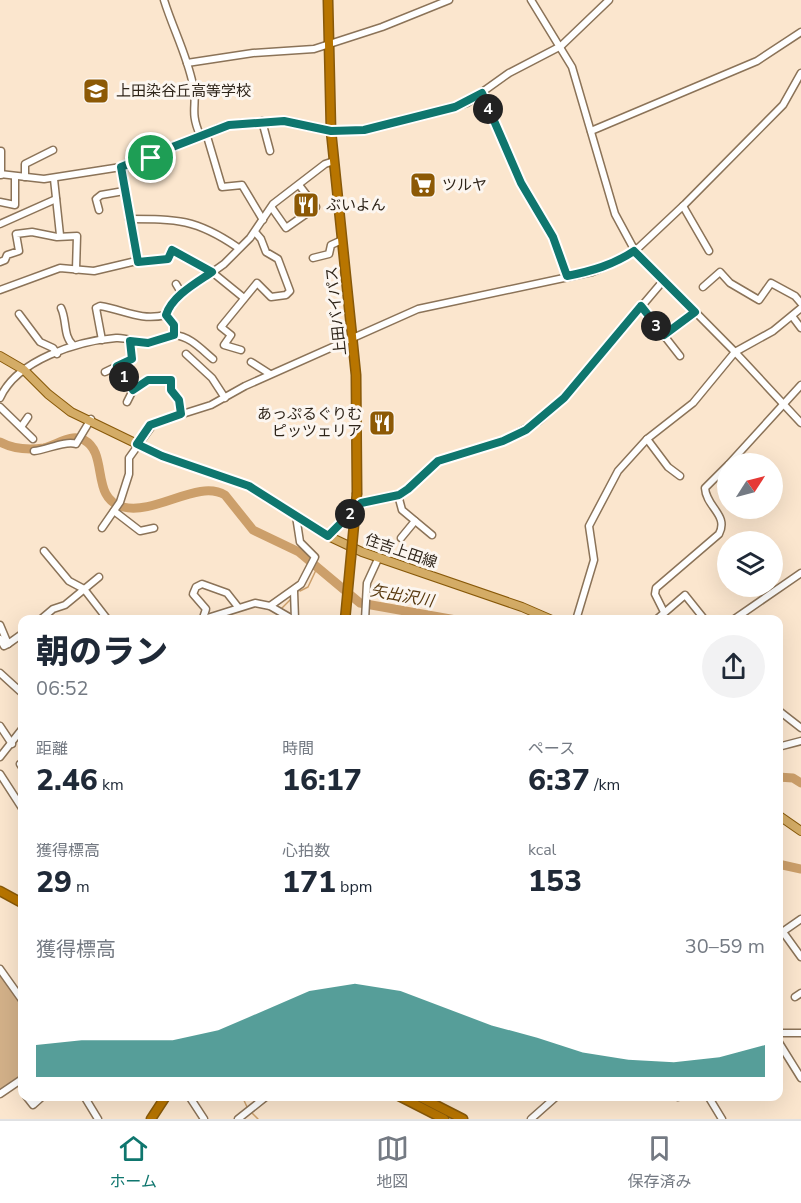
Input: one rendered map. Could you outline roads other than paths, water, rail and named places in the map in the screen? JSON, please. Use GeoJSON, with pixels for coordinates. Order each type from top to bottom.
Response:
{"type":"FeatureCollection","features":[{"type":"Feature","properties":{"kind":"highway","name":"上田バイパス"},"geometry":{"type":"LineString","coordinates":[[328,0],[331,131],[353,339],[357,424],[357,493],[345,615]]}},
{"type":"Feature","properties":{"kind":"highway"},"geometry":{"type":"LineString","coordinates":[[0,891],[18,901]]}},
{"type":"Feature","properties":{"kind":"highway"},"geometry":{"type":"LineString","coordinates":[[151,1119],[163,1101]]}},
{"type":"Feature","properties":{"kind":"highway"},"geometry":{"type":"LineString","coordinates":[[409,1101],[444,1119]]}},
{"type":"Feature","properties":{"kind":"highway"},"geometry":{"type":"LineString","coordinates":[[428,1101],[463,1119]]}},
{"type":"Feature","properties":{"kind":"main road","name":"住吉上田線"},"geometry":{"type":"LineString","coordinates":[[0,356],[24,370],[71,411],[162,456],[249,486],[328,536],[378,559],[540,615]]}},
{"type":"Feature","properties":{"kind":"main road"},"geometry":{"type":"LineString","coordinates":[[783,818],[801,831]]}},
{"type":"Feature","properties":{"kind":"street"},"geometry":{"type":"LineString","coordinates":[[164,0],[184,48],[194,87],[193,119],[203,134],[222,187],[242,185],[263,220]]}},
{"type":"Feature","properties":{"kind":"street"},"geometry":{"type":"LineString","coordinates":[[187,63],[253,52],[314,50],[328,43],[382,27],[449,0]]}},
{"type":"Feature","properties":{"kind":"street"},"geometry":{"type":"LineString","coordinates":[[531,0],[572,67],[615,214],[634,251],[735,351],[801,423]]}},
{"type":"Feature","properties":{"kind":"street"},"geometry":{"type":"LineString","coordinates":[[1,151],[0,175],[54,179],[121,167],[151,158],[203,134],[229,125],[284,121],[331,131],[364,130],[455,107],[482,93],[509,73],[561,46],[609,0]]}},
{"type":"Feature","properties":{"kind":"street"},"geometry":{"type":"LineString","coordinates":[[591,131],[757,60],[801,32]]}},
{"type":"Feature","properties":{"kind":"street"},"geometry":{"type":"LineString","coordinates":[[102,528],[120,501],[129,474],[129,458],[150,425],[225,398],[270,374],[418,309],[592,272],[616,262],[634,251],[683,206],[783,105],[801,73]]}},
{"type":"Feature","properties":{"kind":"street"},"geometry":{"type":"LineString","coordinates":[[482,93],[521,183],[553,237],[567,276]]}},
{"type":"Feature","properties":{"kind":"street"},"geometry":{"type":"LineString","coordinates":[[262,121],[270,151]]}},
{"type":"Feature","properties":{"kind":"street"},"geometry":{"type":"LineString","coordinates":[[25,177],[25,164],[53,150]]}},
{"type":"Feature","properties":{"kind":"street"},"geometry":{"type":"LineString","coordinates":[[102,340],[96,308],[100,306],[123,314],[141,314],[150,319],[166,315],[182,294],[224,264],[255,232],[272,208],[325,164],[334,161]]}},
{"type":"Feature","properties":{"kind":"street"},"geometry":{"type":"LineString","coordinates":[[121,167],[138,262]]}},
{"type":"Feature","properties":{"kind":"street"},"geometry":{"type":"LineString","coordinates":[[0,202],[15,205],[15,177]]}},
{"type":"Feature","properties":{"kind":"street"},"geometry":{"type":"LineString","coordinates":[[54,179],[60,235]]}},
{"type":"Feature","properties":{"kind":"street"},"geometry":{"type":"LineString","coordinates":[[272,208],[286,228],[316,207],[299,184]]}},
{"type":"Feature","properties":{"kind":"street"},"geometry":{"type":"LineString","coordinates":[[99,210],[96,199],[101,195],[124,191]]}},
{"type":"Feature","properties":{"kind":"street"},"geometry":{"type":"LineString","coordinates":[[0,224],[56,199]]}},
{"type":"Feature","properties":{"kind":"street"},"geometry":{"type":"LineString","coordinates":[[683,206],[709,251]]}},
{"type":"Feature","properties":{"kind":"street"},"geometry":{"type":"LineString","coordinates":[[129,219],[173,219],[203,226],[237,248]]}},
{"type":"Feature","properties":{"kind":"street"},"geometry":{"type":"LineString","coordinates":[[0,262],[5,260],[7,255],[19,250],[16,234],[32,232],[57,237],[60,235],[77,236],[76,270]]}},
{"type":"Feature","properties":{"kind":"street"},"geometry":{"type":"LineString","coordinates":[[241,350],[224,345],[231,335],[221,327],[244,298],[257,283],[271,297],[286,295],[290,291],[278,259],[266,252],[261,239],[255,232]]}},
{"type":"Feature","properties":{"kind":"street"},"geometry":{"type":"LineString","coordinates":[[314,258],[329,254],[331,244],[342,240]]}},
{"type":"Feature","properties":{"kind":"street"},"geometry":{"type":"LineString","coordinates":[[0,290],[60,268],[94,271],[138,262],[168,259],[172,250],[212,272],[244,298]]}},
{"type":"Feature","properties":{"kind":"street"},"geometry":{"type":"LineString","coordinates":[[703,287],[720,272],[730,283],[759,300],[771,284],[795,296],[801,303]]}},
{"type":"Feature","properties":{"kind":"street"},"geometry":{"type":"LineString","coordinates":[[328,536],[361,503],[399,495],[438,461],[503,441],[538,421],[564,398],[663,281]]}},
{"type":"Feature","properties":{"kind":"street"},"geometry":{"type":"LineString","coordinates":[[176,284],[182,294]]}},
{"type":"Feature","properties":{"kind":"street"},"geometry":{"type":"LineString","coordinates":[[641,306],[680,356]]}},
{"type":"Feature","properties":{"kind":"street"},"geometry":{"type":"LineString","coordinates":[[578,615],[594,560],[589,526],[616,475],[648,439],[693,403],[735,351],[773,331],[801,308]]}},
{"type":"Feature","properties":{"kind":"street"},"geometry":{"type":"LineString","coordinates":[[61,309],[67,319],[67,336],[73,345]]}},
{"type":"Feature","properties":{"kind":"street"},"geometry":{"type":"LineString","coordinates":[[664,335],[695,312]]}},
{"type":"Feature","properties":{"kind":"street"},"geometry":{"type":"LineString","coordinates":[[19,314],[40,342],[53,348],[57,354]]}},
{"type":"Feature","properties":{"kind":"street"},"geometry":{"type":"LineString","coordinates":[[166,315],[174,325],[174,335]]}},
{"type":"Feature","properties":{"kind":"street"},"geometry":{"type":"LineString","coordinates":[[792,316],[801,328]]}},
{"type":"Feature","properties":{"kind":"street"},"geometry":{"type":"LineString","coordinates":[[1,395],[9,381],[22,375],[24,370],[42,358],[57,354],[73,345],[118,337],[148,343],[174,335],[190,340],[213,359]]}},
{"type":"Feature","properties":{"kind":"street"},"geometry":{"type":"LineString","coordinates":[[105,372],[132,359],[130,341]]}},
{"type":"Feature","properties":{"kind":"street"},"geometry":{"type":"LineString","coordinates":[[186,354],[212,378],[225,398]]}},
{"type":"Feature","properties":{"kind":"street"},"geometry":{"type":"LineString","coordinates":[[251,362],[270,374]]}},
{"type":"Feature","properties":{"kind":"street"},"geometry":{"type":"LineString","coordinates":[[117,366],[133,390]]}},
{"type":"Feature","properties":{"kind":"street"},"geometry":{"type":"LineString","coordinates":[[127,402],[133,390],[148,380],[171,380],[171,390],[179,400],[181,414]]}},
{"type":"Feature","properties":{"kind":"street"},"geometry":{"type":"LineString","coordinates":[[738,453],[801,384]]}},
{"type":"Feature","properties":{"kind":"street"},"geometry":{"type":"LineString","coordinates":[[0,407],[33,440]]}},
{"type":"Feature","properties":{"kind":"street"},"geometry":{"type":"LineString","coordinates":[[21,427],[28,417]]}},
{"type":"Feature","properties":{"kind":"street"},"geometry":{"type":"LineString","coordinates":[[34,451],[78,442],[91,419]]}},
{"type":"Feature","properties":{"kind":"street"},"geometry":{"type":"LineString","coordinates":[[648,439],[668,467],[681,476]]}},
{"type":"Feature","properties":{"kind":"street"},"geometry":{"type":"LineString","coordinates":[[717,475],[705,488],[708,501],[717,513]]}},
{"type":"Feature","properties":{"kind":"street"},"geometry":{"type":"LineString","coordinates":[[399,495],[402,510],[432,535]]}},
{"type":"Feature","properties":{"kind":"street"},"geometry":{"type":"LineString","coordinates":[[114,510],[140,531],[154,528]]}},
{"type":"Feature","properties":{"kind":"street"},"geometry":{"type":"LineString","coordinates":[[270,606],[294,591],[306,578],[315,557],[305,549],[297,535],[296,516]]}},
{"type":"Feature","properties":{"kind":"street"},"geometry":{"type":"LineString","coordinates":[[664,612],[655,594],[656,588],[719,534],[723,526],[721,519]]}},
{"type":"Feature","properties":{"kind":"street"},"geometry":{"type":"LineString","coordinates":[[401,538],[415,521]]}},
{"type":"Feature","properties":{"kind":"street"},"geometry":{"type":"LineString","coordinates":[[44,551],[69,581],[84,589],[104,615]]}},
{"type":"Feature","properties":{"kind":"street"},"geometry":{"type":"LineString","coordinates":[[365,615],[367,583],[378,559]]}},
{"type":"Feature","properties":{"kind":"street"},"geometry":{"type":"LineString","coordinates":[[740,615],[801,573]]}},
{"type":"Feature","properties":{"kind":"street"},"geometry":{"type":"LineString","coordinates":[[47,615],[99,577]]}},
{"type":"Feature","properties":{"kind":"street"},"geometry":{"type":"LineString","coordinates":[[204,615],[206,609],[194,594],[196,587],[202,584],[227,593],[238,608]]}},
{"type":"Feature","properties":{"kind":"street"},"geometry":{"type":"LineString","coordinates":[[294,591],[294,615]]}},
{"type":"Feature","properties":{"kind":"street"},"geometry":{"type":"LineString","coordinates":[[661,615],[685,595],[701,615]]}},
{"type":"Feature","properties":{"kind":"street"},"geometry":{"type":"LineString","coordinates":[[219,615],[255,603],[270,606],[285,615]]}},
{"type":"Feature","properties":{"kind":"street"},"geometry":{"type":"LineString","coordinates":[[0,626],[8,644]]}},
{"type":"Feature","properties":{"kind":"street"},"geometry":{"type":"LineString","coordinates":[[0,639],[4,646],[18,637]]}},
{"type":"Feature","properties":{"kind":"street"},"geometry":{"type":"LineString","coordinates":[[0,673],[18,689]]}},
{"type":"Feature","properties":{"kind":"street"},"geometry":{"type":"LineString","coordinates":[[783,714],[801,728]]}},
{"type":"Feature","properties":{"kind":"street"},"geometry":{"type":"LineString","coordinates":[[0,726],[12,744]]}},
{"type":"Feature","properties":{"kind":"street"},"geometry":{"type":"LineString","coordinates":[[0,757],[18,735]]}},
{"type":"Feature","properties":{"kind":"street"},"geometry":{"type":"LineString","coordinates":[[783,746],[801,741]]}},
{"type":"Feature","properties":{"kind":"street"},"geometry":{"type":"LineString","coordinates":[[0,774],[18,792]]}},
{"type":"Feature","properties":{"kind":"street"},"geometry":{"type":"LineString","coordinates":[[783,932],[801,919]]}},
{"type":"Feature","properties":{"kind":"street"},"geometry":{"type":"LineString","coordinates":[[783,935],[801,957]]}},
{"type":"Feature","properties":{"kind":"street"},"geometry":{"type":"LineString","coordinates":[[0,969],[18,994]]}},
{"type":"Feature","properties":{"kind":"street"},"geometry":{"type":"LineString","coordinates":[[795,997],[801,993]]}},
{"type":"Feature","properties":{"kind":"street"},"geometry":{"type":"LineString","coordinates":[[783,1033],[801,1033]]}},
{"type":"Feature","properties":{"kind":"street"},"geometry":{"type":"LineString","coordinates":[[783,1049],[801,1078]]}},
{"type":"Feature","properties":{"kind":"street"},"geometry":{"type":"LineString","coordinates":[[0,1094],[16,1085],[18,1088]]}},
{"type":"Feature","properties":{"kind":"street"},"geometry":{"type":"LineString","coordinates":[[87,1101],[98,1119]]}},
{"type":"Feature","properties":{"kind":"street"},"geometry":{"type":"LineString","coordinates":[[192,1101],[204,1119]]}},
{"type":"Feature","properties":{"kind":"street"},"geometry":{"type":"LineString","coordinates":[[238,1119],[259,1101]]}},
{"type":"Feature","properties":{"kind":"street"},"geometry":{"type":"LineString","coordinates":[[531,1119],[551,1101]]}},
{"type":"Feature","properties":{"kind":"street"},"geometry":{"type":"LineString","coordinates":[[711,1101],[722,1119]]}},
{"type":"Feature","properties":{"kind":"waterway","name":"矢出沢川"},"geometry":{"type":"LineString","coordinates":[[0,442],[16,448],[33,449],[44,448],[74,438],[84,440],[92,446],[96,455],[106,495],[123,507],[149,506],[202,491],[214,491],[225,495],[253,530],[299,552],[360,603],[428,615]]}},
{"type":"Feature","properties":{"kind":"waterway"},"geometry":{"type":"LineString","coordinates":[[300,591],[308,587],[317,568]]}},
{"type":"Feature","properties":{"kind":"waterway"},"geometry":{"type":"LineString","coordinates":[[282,608],[291,599]]}},
{"type":"Feature","properties":{"kind":"waterway","name":"矢出沢川"},"geometry":{"type":"LineString","coordinates":[[783,777],[793,778],[801,783]]}},
{"type":"Feature","properties":{"kind":"waterway"},"geometry":{"type":"LineString","coordinates":[[783,865],[801,869]]}},
{"type":"Feature","properties":{"kind":"waterway"},"geometry":{"type":"LineString","coordinates":[[244,1101],[247,1107]]}},
{"type":"Feature","properties":{"kind":"waterway"},"geometry":{"type":"LineString","coordinates":[[251,1112],[258,1119]]}},
{"type":"Feature","properties":{"kind":"place","name":"上田染谷丘高等学校"},"geometry":{"type":"Point","coordinates":[96,91]}},
{"type":"Feature","properties":{"kind":"place","name":"ツルヤ"},"geometry":{"type":"Point","coordinates":[423,185]}},
{"type":"Feature","properties":{"kind":"place","name":"ぶいよん"},"geometry":{"type":"Point","coordinates":[306,205]}},
{"type":"Feature","properties":{"kind":"place","name":"あっぷるぐりむ ピッツェリア"},"geometry":{"type":"Point","coordinates":[382,423]}}]}
